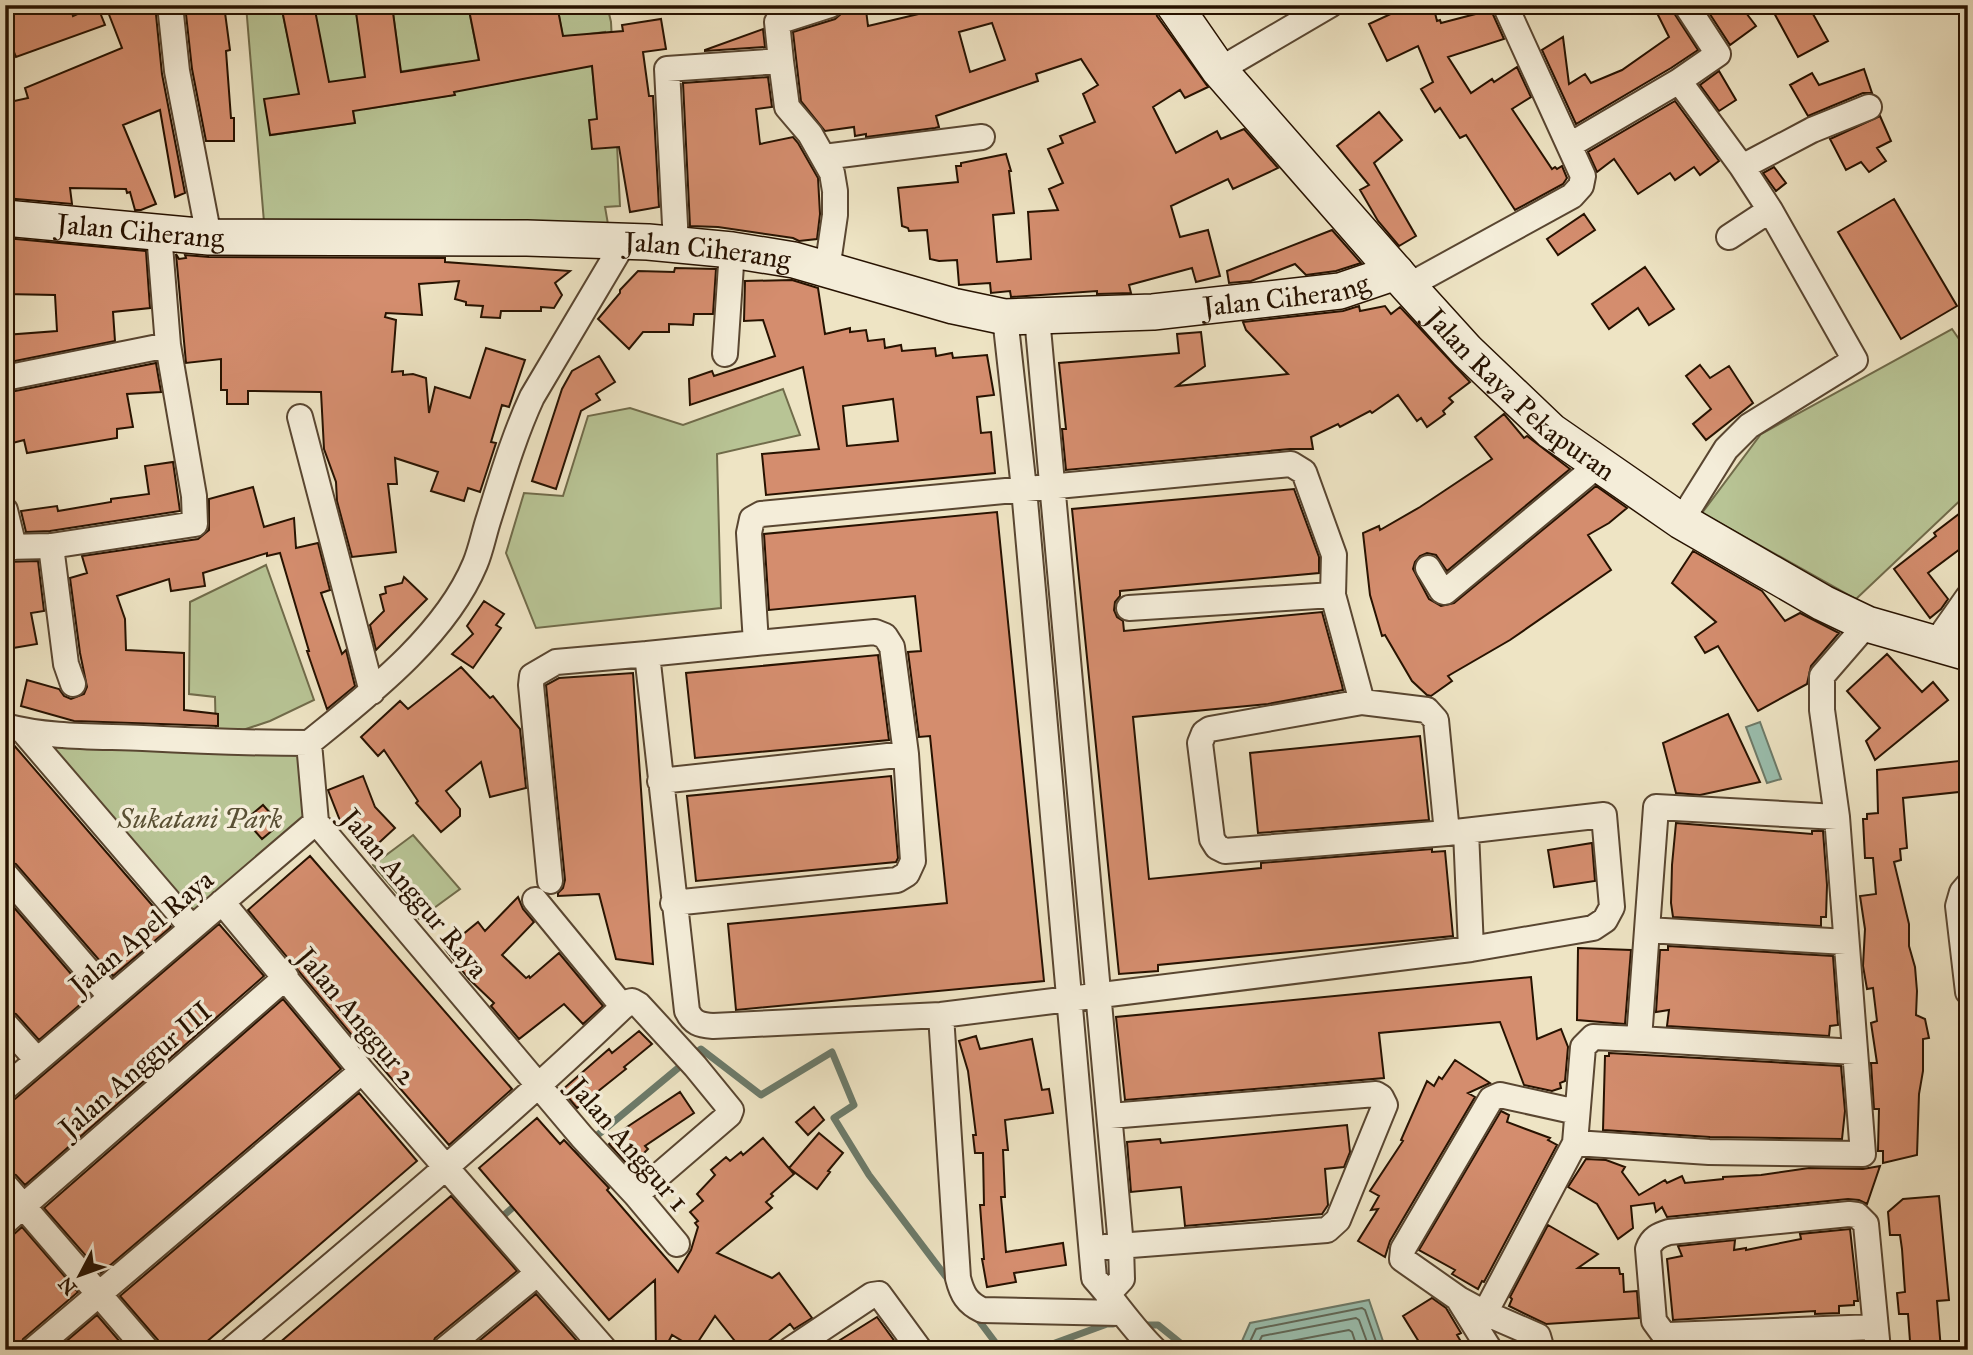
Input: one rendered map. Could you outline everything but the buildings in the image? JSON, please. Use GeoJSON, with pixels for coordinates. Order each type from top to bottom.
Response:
{"type":"FeatureCollection","features":[{"type":"Feature","properties":{"kind":"street"},"geometry":{"type":"LineString","coordinates":[[170,5],[177,71],[209,237]]}},
{"type":"Feature","properties":{"kind":"street"},"geometry":{"type":"LineString","coordinates":[[827,270],[835,191],[832,173],[810,134],[787,107],[775,14],[830,5]]}},
{"type":"Feature","properties":{"kind":"street","name":"Jalan Raya Pekapuran"},"geometry":{"type":"LineString","coordinates":[[1174,5],[1219,69],[1402,279],[1467,351],[1551,431],[1681,521],[1823,603],[1867,624],[1968,653]]}},
{"type":"Feature","properties":{"kind":"street"},"geometry":{"type":"LineString","coordinates":[[1219,69],[1330,5]]}},
{"type":"Feature","properties":{"kind":"street"},"geometry":{"type":"LineString","coordinates":[[1402,279],[1572,196],[1581,186],[1583,176],[1570,145],[1505,5]]}},
{"type":"Feature","properties":{"kind":"street"},"geometry":{"type":"LineString","coordinates":[[1570,145],[1679,81],[1718,54],[1686,5]]}},
{"type":"Feature","properties":{"kind":"street"},"geometry":{"type":"LineString","coordinates":[[676,244],[667,69],[781,61]]}},
{"type":"Feature","properties":{"kind":"street"},"geometry":{"type":"LineString","coordinates":[[1679,81],[1742,167],[1770,211],[1855,360],[1749,426],[1726,449],[1681,521]]}},
{"type":"Feature","properties":{"kind":"street"},"geometry":{"type":"LineString","coordinates":[[1742,167],[1812,130],[1870,107]]}},
{"type":"Feature","properties":{"kind":"street"},"geometry":{"type":"LineString","coordinates":[[824,157],[982,137]]}},
{"type":"Feature","properties":{"kind":"street"},"geometry":{"type":"LineString","coordinates":[[1729,237],[1770,211]]}},
{"type":"Feature","properties":{"kind":"street","name":"Jalan Ciherang"},"geometry":{"type":"LineString","coordinates":[[5,218],[209,237],[515,238],[676,244],[769,255],[953,306],[1021,317],[1153,312],[1340,291],[1402,279]]}},
{"type":"Feature","properties":{"kind":"street"},"geometry":{"type":"LineString","coordinates":[[5,510],[9,547],[51,546],[195,524],[194,496],[168,345],[159,233]]}},
{"type":"Feature","properties":{"kind":"street"},"geometry":{"type":"LineString","coordinates":[[14,728],[97,738],[309,743],[373,692],[458,600],[476,563],[519,424],[624,242]]}},
{"type":"Feature","properties":{"kind":"street"},"geometry":{"type":"LineString","coordinates":[[724,354],[732,250]]}},
{"type":"Feature","properties":{"kind":"street"},"geometry":{"type":"LineString","coordinates":[[1021,317],[1053,487],[1121,1246],[1122,1279],[1117,1308]]}},
{"type":"Feature","properties":{"kind":"street"},"geometry":{"type":"LineString","coordinates":[[1021,317],[1024,489],[1094,1278],[1152,1348]]}},
{"type":"Feature","properties":{"kind":"street"},"geometry":{"type":"LineString","coordinates":[[5,378],[168,345]]}},
{"type":"Feature","properties":{"kind":"street"},"geometry":{"type":"LineString","coordinates":[[300,417],[373,692]]}},
{"type":"Feature","properties":{"kind":"street"},"geometry":{"type":"LineString","coordinates":[[756,643],[749,533],[750,524],[757,516],[1291,464],[1304,472],[1334,555],[1333,595],[1362,702]]}},
{"type":"Feature","properties":{"kind":"street"},"geometry":{"type":"LineString","coordinates":[[1428,568],[1445,592],[1598,465]]}},
{"type":"Feature","properties":{"kind":"street"},"geometry":{"type":"LineString","coordinates":[[51,546],[66,664],[73,684]]}},
{"type":"Feature","properties":{"kind":"street"},"geometry":{"type":"LineString","coordinates":[[1129,608],[1333,595]]}},
{"type":"Feature","properties":{"kind":"street"},"geometry":{"type":"LineString","coordinates":[[1935,644],[1968,597]]}},
{"type":"Feature","properties":{"kind":"street"},"geometry":{"type":"LineString","coordinates":[[1575,1143],[1709,1152],[1863,1154],[1836,817],[1822,710],[1822,676],[1867,624]]}},
{"type":"Feature","properties":{"kind":"street"},"geometry":{"type":"LineString","coordinates":[[623,1007],[542,891],[532,676],[556,662],[874,632],[885,636],[892,647],[906,754],[913,861],[907,873],[898,880],[673,903]]}},
{"type":"Feature","properties":{"kind":"street"},"geometry":{"type":"LineString","coordinates":[[647,654],[687,1010],[691,1020],[699,1026],[941,1015],[1098,997],[1471,949],[1593,928],[1605,920],[1612,907],[1604,815],[1456,832],[1225,851],[1217,847],[1212,839],[1200,743],[1204,733],[1210,729],[1362,702],[1427,710],[1434,716],[1456,832],[1471,949]]}},
{"type":"Feature","properties":{"kind":"street"},"geometry":{"type":"LineString","coordinates":[[14,728],[191,927]]}},
{"type":"Feature","properties":{"kind":"street","name":"Jalan Anggur Raya"},"geometry":{"type":"LineString","coordinates":[[309,743],[316,822],[539,1087]]}},
{"type":"Feature","properties":{"kind":"street"},"geometry":{"type":"LineString","coordinates":[[660,781],[906,754]]}},
{"type":"Feature","properties":{"kind":"street"},"geometry":{"type":"LineString","coordinates":[[1639,1039],[1656,807],[1836,817]]}},
{"type":"Feature","properties":{"kind":"street","name":"Jalan Apel Raya"},"geometry":{"type":"LineString","coordinates":[[5,1088],[316,822]]}},
{"type":"Feature","properties":{"kind":"street"},"geometry":{"type":"LineString","coordinates":[[5,874],[110,996]]}},
{"type":"Feature","properties":{"kind":"street"},"geometry":{"type":"LineString","coordinates":[[1968,885],[1962,892],[1958,906],[1968,992]]}},
{"type":"Feature","properties":{"kind":"street","name":"Jalan Anggur 2"},"geometry":{"type":"LineString","coordinates":[[222,902],[362,1071],[605,1350]]}},
{"type":"Feature","properties":{"kind":"street"},"geometry":{"type":"LineString","coordinates":[[1648,930],[1846,942]]}},
{"type":"Feature","properties":{"kind":"street","name":"Jalan Anggur III"},"geometry":{"type":"LineString","coordinates":[[15,1214],[286,977]]}},
{"type":"Feature","properties":{"kind":"street"},"geometry":{"type":"LineString","coordinates":[[232,1350],[448,1167],[632,1001],[639,1004],[695,1066],[729,1105],[731,1111],[636,1195]]}},
{"type":"Feature","properties":{"kind":"street"},"geometry":{"type":"LineString","coordinates":[[941,1015],[961,1292],[971,1305],[982,1310],[1117,1308]]}},
{"type":"Feature","properties":{"kind":"street"},"geometry":{"type":"LineString","coordinates":[[5,1024],[37,1060]]}},
{"type":"Feature","properties":{"kind":"street"},"geometry":{"type":"LineString","coordinates":[[1485,1313],[1575,1143],[1583,1047],[1593,1037],[1855,1052]]}},
{"type":"Feature","properties":{"kind":"street"},"geometry":{"type":"LineString","coordinates":[[33,1350],[362,1071]]}},
{"type":"Feature","properties":{"kind":"street","name":"Jalan Anggur 1"},"geometry":{"type":"LineString","coordinates":[[539,1087],[676,1243]]}},
{"type":"Feature","properties":{"kind":"street"},"geometry":{"type":"LineString","coordinates":[[1092,1249],[1327,1230],[1338,1220],[1385,1105],[1377,1094],[1110,1116]]}},
{"type":"Feature","properties":{"kind":"street"},"geometry":{"type":"LineString","coordinates":[[1530,1350],[1540,1343],[1538,1336],[1459,1300],[1404,1262],[1401,1254],[1488,1101],[1500,1095],[1577,1112]]}},
{"type":"Feature","properties":{"kind":"street"},"geometry":{"type":"LineString","coordinates":[[5,1185],[15,1214],[99,1292],[147,1350]]}},
{"type":"Feature","properties":{"kind":"street"},"geometry":{"type":"LineString","coordinates":[[1857,1215],[1866,1224],[1876,1338],[1669,1335],[1662,1332],[1654,1321],[1648,1249],[1650,1242],[1670,1232],[1857,1215]]}},
{"type":"Feature","properties":{"kind":"street"},"geometry":{"type":"LineString","coordinates":[[444,1350],[538,1273]]}},
{"type":"Feature","properties":{"kind":"street"},"geometry":{"type":"LineString","coordinates":[[790,1350],[872,1295],[879,1294],[920,1350]]}},
{"type":"Feature","properties":{"kind":"street"},"geometry":{"type":"LineString","coordinates":[[1459,1300],[1490,1350]]}},
{"type":"Feature","properties":{"kind":"green space"},"geometry":{"type":"Polygon","coordinates":[[[246,5],[281,5],[295,72],[314,5],[355,5],[363,56],[398,51],[392,5],[468,5],[484,86],[569,70],[557,5],[607,5],[611,22],[620,206],[605,207],[609,230],[264,222],[246,5]],[[605,33],[589,34],[596,108],[605,33]],[[449,64],[360,78],[365,109],[454,95],[449,64]],[[349,87],[265,100],[271,135],[355,123],[349,87]]]}},
{"type":"Feature","properties":{"kind":"green space"},"geometry":{"type":"Polygon","coordinates":[[[1952,329],[1968,352],[1968,493],[1856,599],[1702,513],[1761,434],[1952,329]]]}},
{"type":"Feature","properties":{"kind":"green space"},"geometry":{"type":"Polygon","coordinates":[[[783,389],[800,435],[717,454],[721,608],[536,628],[506,553],[524,493],[563,496],[588,416],[630,408],[683,425],[783,389]]]}},
{"type":"Feature","properties":{"kind":"green space"},"geometry":{"type":"Polygon","coordinates":[[[266,565],[314,700],[270,721],[216,739],[215,697],[189,694],[190,602],[266,565]]]}},
{"type":"Feature","properties":{"kind":"green space","name":"Sukatani Park"},"geometry":{"type":"Polygon","coordinates":[[[23,731],[309,743],[316,822],[191,927],[23,731]]]}},
{"type":"Feature","properties":{"kind":"green space"},"geometry":{"type":"Polygon","coordinates":[[[413,835],[460,889],[419,919],[373,865],[413,835]]]}},
{"type":"Feature","properties":{"kind":"water"},"geometry":{"type":"Polygon","coordinates":[[[1760,722],[1781,779],[1767,783],[1746,727],[1760,722]]]}},
{"type":"Feature","properties":{"kind":"water"},"geometry":{"type":"Polygon","coordinates":[[[1369,1300],[1386,1350],[1238,1350],[1250,1323],[1369,1300]]]}},
{"type":"Feature","properties":{"kind":"waterway"},"geometry":{"type":"LineString","coordinates":[[570,1158],[701,1049],[761,1095],[832,1052],[854,1105],[834,1118],[869,1175],[950,1282]]}},
{"type":"Feature","properties":{"kind":"waterway"},"geometry":{"type":"LineString","coordinates":[[478,1238],[519,1202]]}},
{"type":"Feature","properties":{"kind":"waterway"},"geometry":{"type":"LineString","coordinates":[[974,1314],[1001,1350]]}},
{"type":"Feature","properties":{"kind":"waterway"},"geometry":{"type":"LineString","coordinates":[[1036,1350],[1113,1324]]}},
{"type":"Feature","properties":{"kind":"waterway"},"geometry":{"type":"LineString","coordinates":[[1139,1325],[1158,1325],[1189,1350]]}}]}
